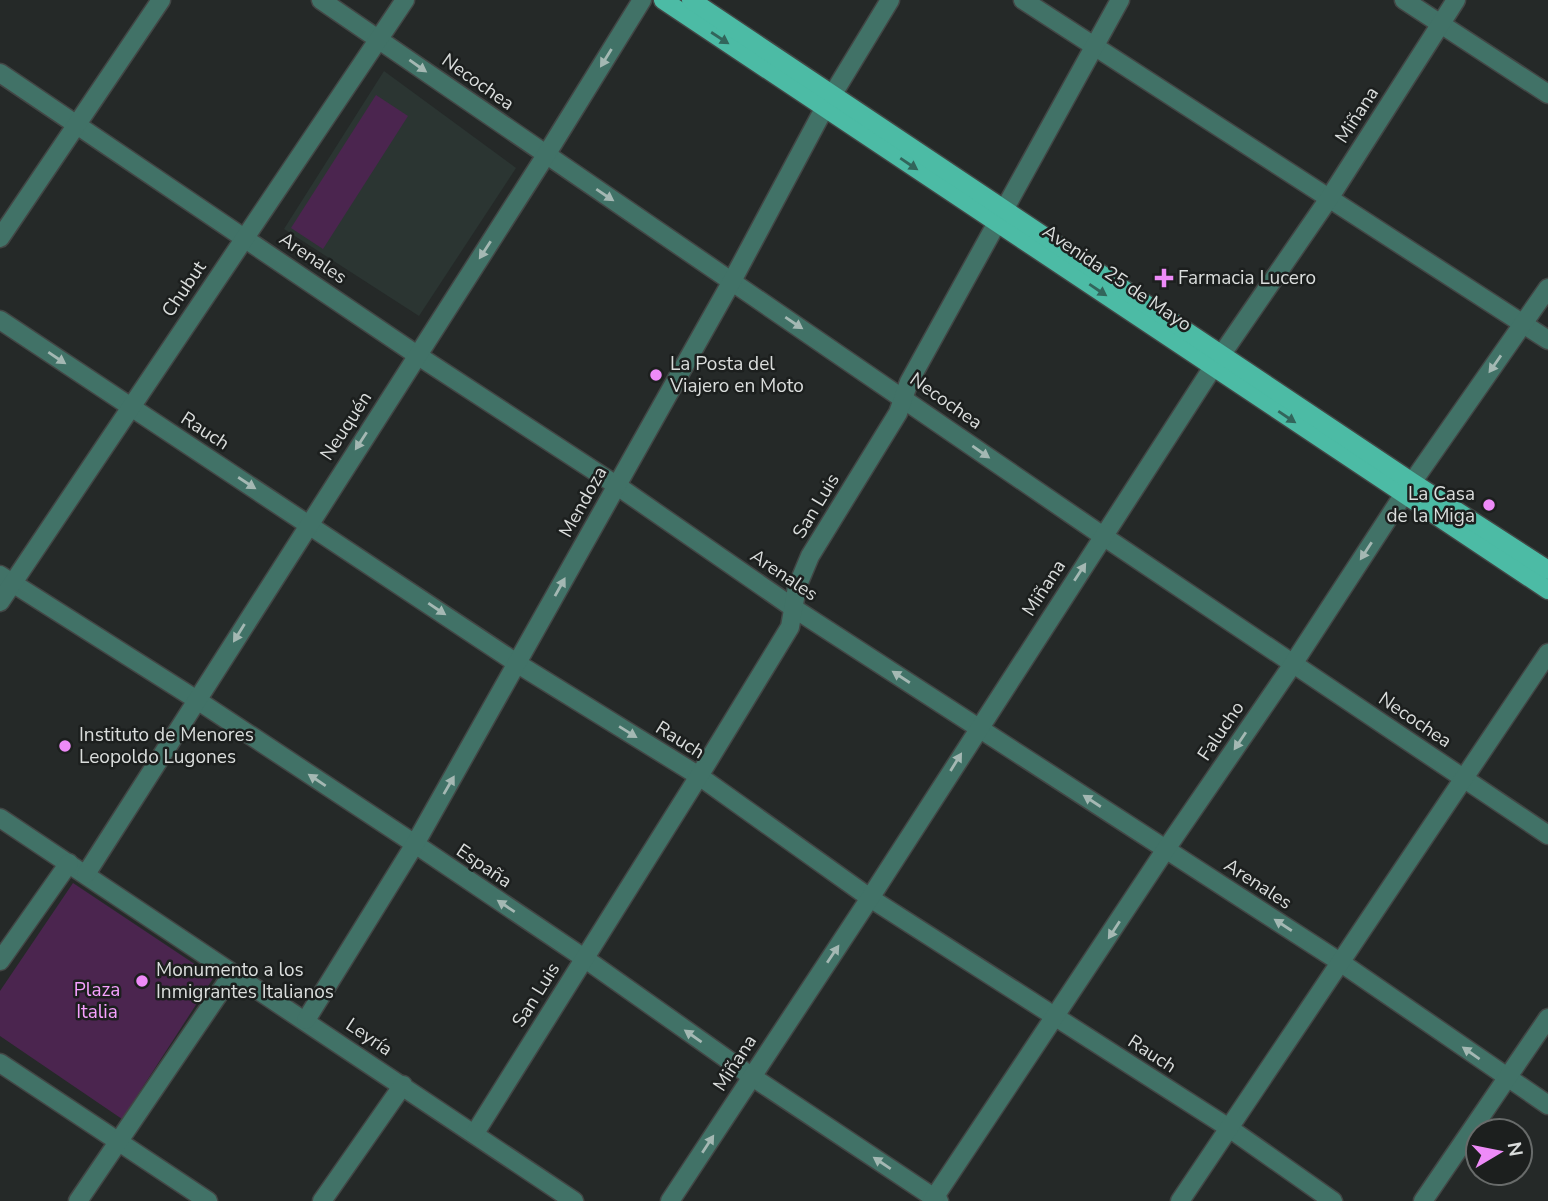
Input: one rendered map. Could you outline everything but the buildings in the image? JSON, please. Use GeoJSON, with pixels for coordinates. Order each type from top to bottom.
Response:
{"type":"FeatureCollection","features":[{"type":"Feature","properties":{"kind":"main road","name":"Avenida 25 de Mayo"},"geometry":{"type":"LineString","coordinates":[[663,0],[829,101],[1000,214],[1408,488],[1548,590]]}},
{"type":"Feature","properties":{"kind":"main road","name":"Avenida 25 de Mayo"},"geometry":{"type":"LineString","coordinates":[[691,0],[829,101]]}},
{"type":"Feature","properties":{"kind":"main road","name":"Avenida 25 de Mayo"},"geometry":{"type":"LineString","coordinates":[[1408,488],[1548,570]]}},
{"type":"Feature","properties":{"kind":"street"},"geometry":{"type":"LineString","coordinates":[[0,238],[161,0]]}},
{"type":"Feature","properties":{"kind":"street","name":"Necochea"},"geometry":{"type":"LineString","coordinates":[[321,0],[1103,536],[1548,835]]}},
{"type":"Feature","properties":{"kind":"street","name":"Chubut"},"geometry":{"type":"LineString","coordinates":[[0,602],[6,579],[131,407],[405,0]]}},
{"type":"Feature","properties":{"kind":"street","name":"Neuquén"},"geometry":{"type":"LineString","coordinates":[[86,874],[546,155],[642,0]]}},
{"type":"Feature","properties":{"kind":"street","name":"Mendoza"},"geometry":{"type":"LineString","coordinates":[[306,1020],[415,844],[733,281],[829,101],[890,0]]}},
{"type":"Feature","properties":{"kind":"street"},"geometry":{"type":"LineString","coordinates":[[1023,0],[1548,340]]}},
{"type":"Feature","properties":{"kind":"street","name":"San Luis"},"geometry":{"type":"LineString","coordinates":[[475,1133],[790,627],[797,587],[810,556],[898,413],[915,371],[1120,0]]}},
{"type":"Feature","properties":{"kind":"street"},"geometry":{"type":"LineString","coordinates":[[1404,0],[1548,94]]}},
{"type":"Feature","properties":{"kind":"street","name":"Miñana"},"geometry":{"type":"LineString","coordinates":[[670,1201],[870,898],[1217,361],[1330,198],[1456,0]]}},
{"type":"Feature","properties":{"kind":"street","name":"Arenales"},"geometry":{"type":"LineString","coordinates":[[0,73],[417,355],[616,485],[795,609],[1340,962],[1548,1105]]}},
{"type":"Feature","properties":{"kind":"street","name":"Falucho"},"geometry":{"type":"LineString","coordinates":[[935,1200],[1408,488],[1548,288]]}},
{"type":"Feature","properties":{"kind":"street","name":"Rauch"},"geometry":{"type":"LineString","coordinates":[[0,320],[518,664],[699,776],[870,898],[1229,1128],[1334,1201]]}},
{"type":"Feature","properties":{"kind":"street","name":"España"},"geometry":{"type":"LineString","coordinates":[[6,579],[197,700],[415,844],[935,1200]]}},
{"type":"Feature","properties":{"kind":"street"},"geometry":{"type":"LineString","coordinates":[[1180,1201],[1548,653]]}},
{"type":"Feature","properties":{"kind":"street","name":"Leyría"},"geometry":{"type":"LineString","coordinates":[[0,818],[574,1201]]}},
{"type":"Feature","properties":{"kind":"street"},"geometry":{"type":"LineString","coordinates":[[0,961],[69,863]]}},
{"type":"Feature","properties":{"kind":"street"},"geometry":{"type":"LineString","coordinates":[[78,1201],[233,973]]}},
{"type":"Feature","properties":{"kind":"street"},"geometry":{"type":"LineString","coordinates":[[1423,1201],[1548,1018]]}},
{"type":"Feature","properties":{"kind":"street"},"geometry":{"type":"LineString","coordinates":[[0,1063],[208,1201]]}},
{"type":"Feature","properties":{"kind":"street"},"geometry":{"type":"LineString","coordinates":[[322,1201],[403,1085]]}},
{"type":"Feature","properties":{"kind":"shaded area"},"geometry":{"type":"Polygon","coordinates":[[[384,71],[516,168],[419,316],[284,229],[384,71]]]}},
{"type":"Feature","properties":{"kind":"green space"},"geometry":{"type":"Polygon","coordinates":[[[376,95],[408,116],[323,249],[291,228],[376,95]]]}},
{"type":"Feature","properties":{"kind":"green space","name":"Plaza Italia"},"geometry":{"type":"Polygon","coordinates":[[[73,883],[214,977],[122,1119],[0,1036],[0,991],[73,883]]]}},
{"type":"Feature","properties":{"kind":"place","name":"Farmacia Lucero"},"geometry":{"type":"Point","coordinates":[1164,278]}},
{"type":"Feature","properties":{"kind":"place","name":"La Posta del Viajero en Moto"},"geometry":{"type":"Point","coordinates":[656,375]}},
{"type":"Feature","properties":{"kind":"place","name":"La Casa de la Miga"},"geometry":{"type":"Point","coordinates":[1489,505]}},
{"type":"Feature","properties":{"kind":"place","name":"Instituto de Menores Leopoldo Lugones"},"geometry":{"type":"Point","coordinates":[65,746]}},
{"type":"Feature","properties":{"kind":"place","name":"Monumento a los Inmigrantes Italianos"},"geometry":{"type":"Point","coordinates":[142,981]}}]}
